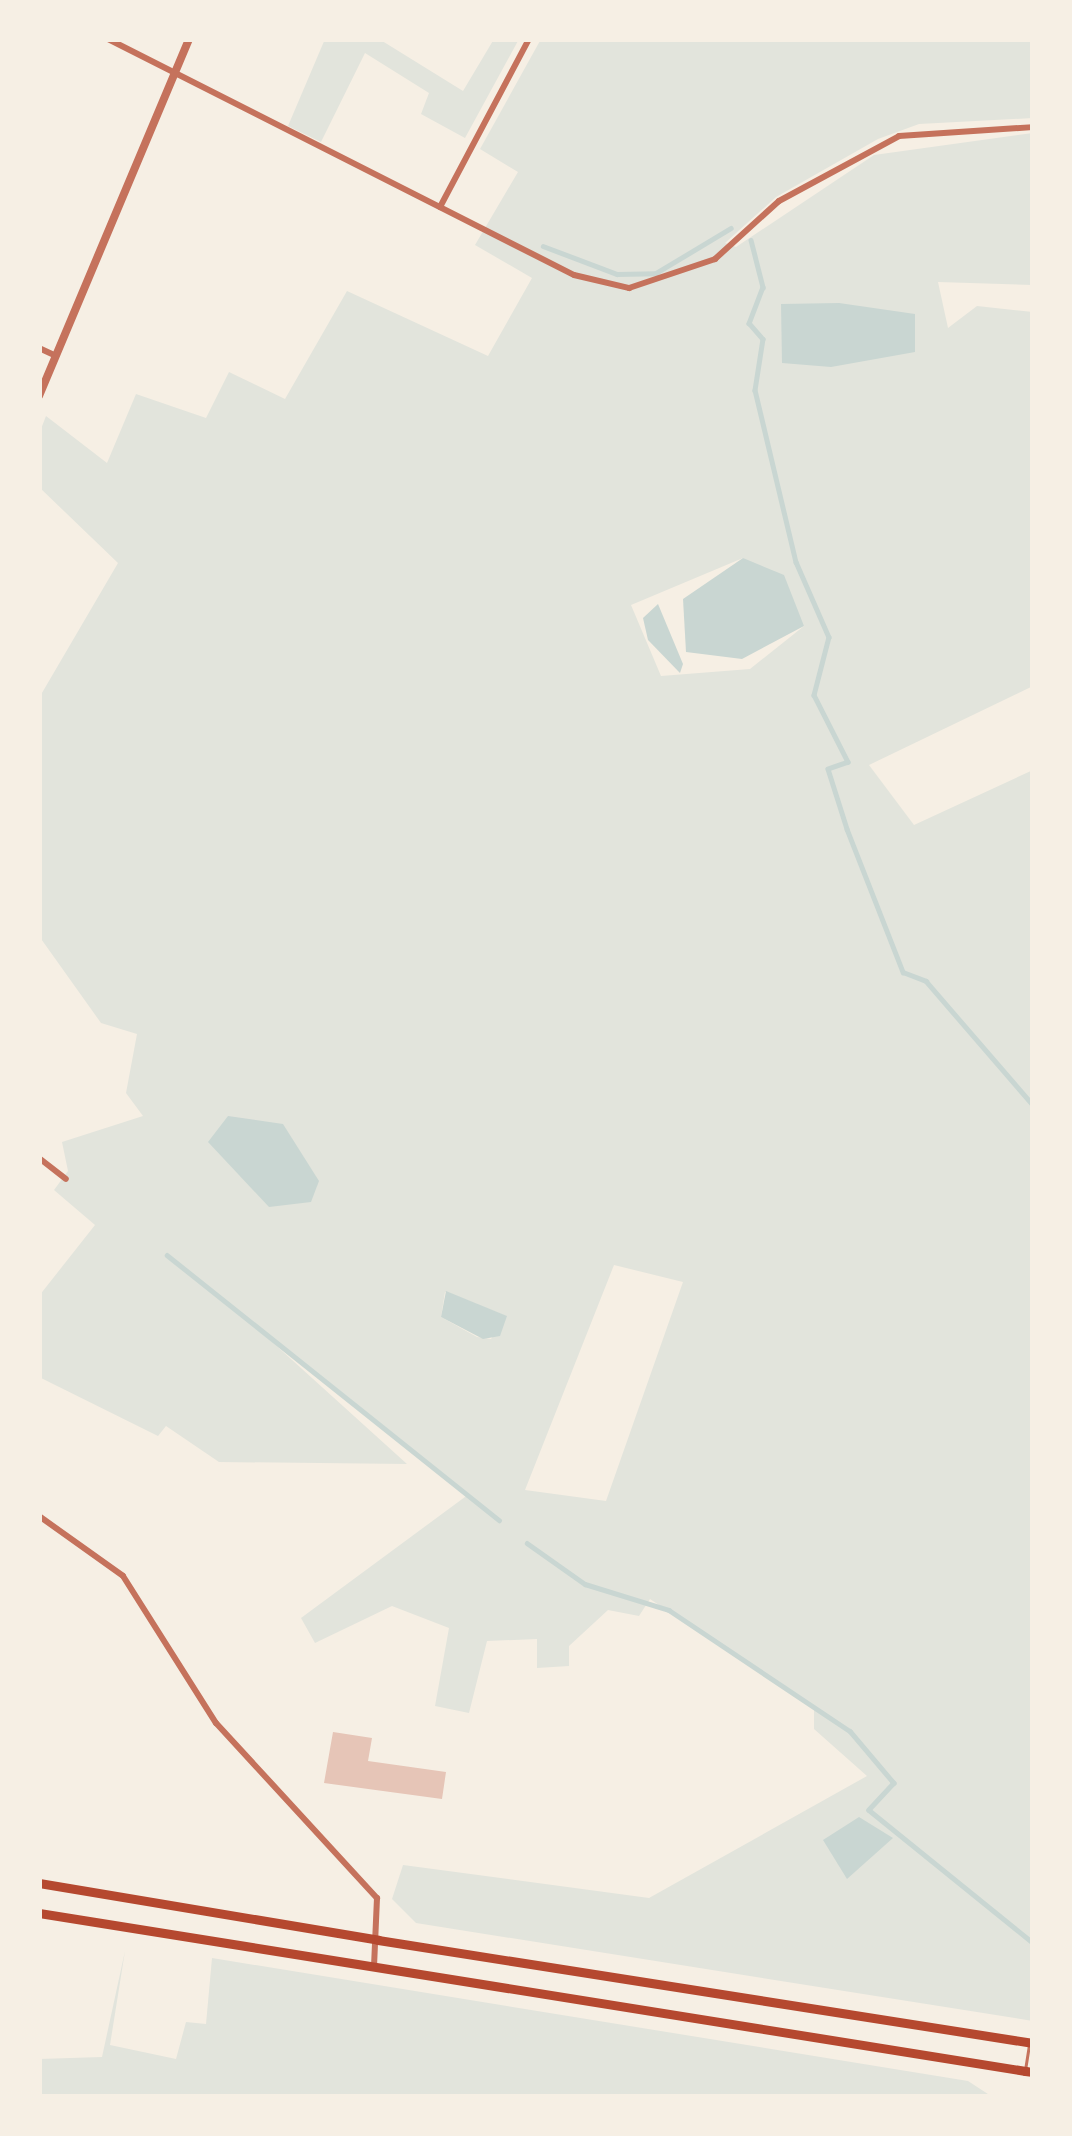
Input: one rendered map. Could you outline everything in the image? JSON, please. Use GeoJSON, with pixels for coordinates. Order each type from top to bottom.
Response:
{"type":"FeatureCollection","features":[{"type":"Feature","properties":{"kind":"main road"},"geometry":{"type":"LineString","coordinates":[[39,1883],[1031,2042]]}},
{"type":"Feature","properties":{"kind":"main road"},"geometry":{"type":"LineString","coordinates":[[39,1913],[1029,2072]]}},
{"type":"Feature","properties":{"kind":"street"},"geometry":{"type":"LineString","coordinates":[[108,39],[172,77],[574,275],[629,288],[715,260],[779,201],[899,136],[1033,127]]}},
{"type":"Feature","properties":{"kind":"street"},"geometry":{"type":"LineString","coordinates":[[39,396],[189,39]]}},
{"type":"Feature","properties":{"kind":"street"},"geometry":{"type":"LineString","coordinates":[[440,207],[530,39]]}},
{"type":"Feature","properties":{"kind":"street"},"geometry":{"type":"LineString","coordinates":[[39,348],[56,356]]}},
{"type":"Feature","properties":{"kind":"street"},"geometry":{"type":"LineString","coordinates":[[39,1158],[66,1179]]}},
{"type":"Feature","properties":{"kind":"street"},"geometry":{"type":"LineString","coordinates":[[39,1516],[123,1576],[216,1723],[377,1898],[374,1968]]}},
{"type":"Feature","properties":{"kind":"lane"},"geometry":{"type":"LineString","coordinates":[[1029,2072],[1031,2042]]}},
{"type":"Feature","properties":{"kind":"shaded area"},"geometry":{"type":"Polygon","coordinates":[[[325,39],[379,39],[463,91],[494,39],[519,39],[465,138],[421,114],[429,93],[365,53],[321,142],[288,126],[325,39]]]}},
{"type":"Feature","properties":{"kind":"shaded area"},"geometry":{"type":"Polygon","coordinates":[[[541,39],[1033,39],[1033,118],[919,124],[878,139],[776,197],[725,243],[736,247],[874,155],[1033,133],[1033,285],[938,282],[948,328],[977,306],[1033,312],[1033,686],[869,765],[914,825],[1033,770],[1033,2021],[416,1923],[392,1899],[403,1865],[649,1898],[867,1776],[814,1729],[814,1709],[650,1599],[639,1616],[608,1610],[569,1646],[569,1666],[537,1668],[537,1639],[487,1641],[469,1713],[435,1706],[449,1628],[392,1606],[315,1643],[301,1618],[469,1494],[270,1340],[407,1464],[219,1462],[166,1426],[158,1436],[39,1377],[39,1296],[95,1225],[54,1190],[68,1171],[62,1142],[143,1116],[126,1093],[137,1034],[101,1023],[39,936],[39,698],[118,563],[39,487],[39,434],[46,416],[107,463],[136,394],[206,418],[229,372],[285,399],[347,291],[488,356],[532,278],[475,245],[518,172],[480,149],[541,39]],[[743,558],[631,605],[661,676],[750,669],[804,626],[743,558]],[[614,1265],[525,1490],[606,1501],[683,1282],[614,1265]],[[445,1292],[441,1317],[477,1337],[491,1339],[506,1316],[445,1292]]]}},
{"type":"Feature","properties":{"kind":"shaded area"},"geometry":{"type":"Polygon","coordinates":[[[839,303],[915,314],[915,352],[831,367],[782,363],[781,304],[839,303]]]}},
{"type":"Feature","properties":{"kind":"shaded area"},"geometry":{"type":"Polygon","coordinates":[[[743,558],[784,575],[804,626],[742,659],[686,652],[683,599],[743,558]]]}},
{"type":"Feature","properties":{"kind":"shaded area"},"geometry":{"type":"Polygon","coordinates":[[[658,604],[683,664],[680,673],[648,640],[643,618],[658,604]]]}},
{"type":"Feature","properties":{"kind":"shaded area"},"geometry":{"type":"Polygon","coordinates":[[[228,1116],[283,1124],[319,1181],[311,1202],[269,1207],[208,1142],[228,1116]]]}},
{"type":"Feature","properties":{"kind":"shaded area"},"geometry":{"type":"Polygon","coordinates":[[[446,1291],[507,1316],[500,1336],[483,1339],[441,1317],[446,1291]]]}},
{"type":"Feature","properties":{"kind":"shaded area"},"geometry":{"type":"Polygon","coordinates":[[[859,1817],[893,1838],[847,1879],[823,1840],[859,1817]]]}},
{"type":"Feature","properties":{"kind":"shaded area"},"geometry":{"type":"Polygon","coordinates":[[[125,1951],[110,2045],[176,2059],[186,2022],[206,2024],[212,1958],[968,2081],[991,2096],[39,2097],[39,2059],[102,2057],[125,1951]]]}},
{"type":"Feature","properties":{"kind":"building"},"geometry":{"type":"Polygon","coordinates":[[[333,1732],[372,1738],[368,1761],[446,1772],[442,1799],[324,1783],[333,1732]]]}},
{"type":"Feature","properties":{"kind":"waterway"},"geometry":{"type":"LineString","coordinates":[[543,246],[617,274],[656,273],[731,228]]}},
{"type":"Feature","properties":{"kind":"waterway"},"geometry":{"type":"LineString","coordinates":[[751,240],[763,287],[749,323],[763,339],[755,390],[796,562],[829,637],[814,695],[848,762],[828,769],[847,829],[903,972],[926,981],[1033,1105]]}},
{"type":"Feature","properties":{"kind":"waterway"},"geometry":{"type":"LineString","coordinates":[[167,1255],[499,1520]]}},
{"type":"Feature","properties":{"kind":"waterway"},"geometry":{"type":"LineString","coordinates":[[527,1543],[585,1584],[669,1610],[850,1731],[894,1783],[869,1810],[1033,1943]]}}]}
